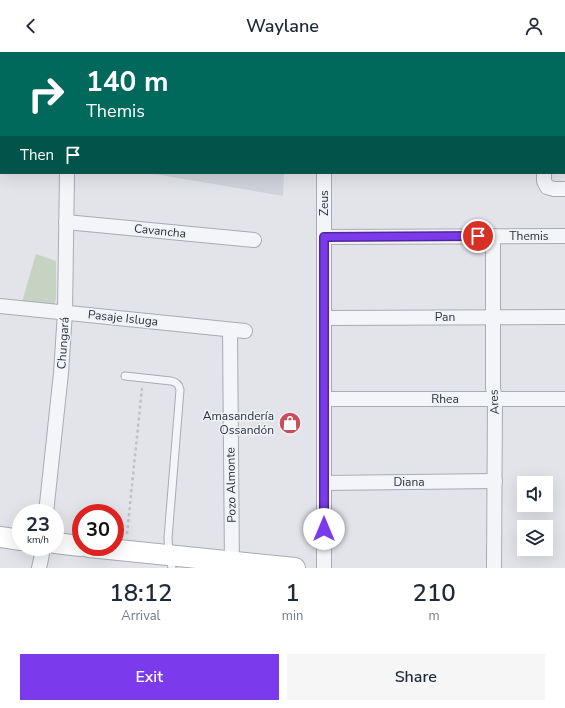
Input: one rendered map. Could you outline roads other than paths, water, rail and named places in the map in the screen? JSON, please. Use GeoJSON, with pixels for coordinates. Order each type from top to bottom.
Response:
{"type":"FeatureCollection","features":[{"type":"Feature","properties":{"kind":"street","name":"Chungará"},"geometry":{"type":"LineString","coordinates":[[47,504],[61,373],[65,312],[67,174]]}},
{"type":"Feature","properties":{"kind":"street","name":"Zeus"},"geometry":{"type":"LineString","coordinates":[[324,174],[324,568]]}},
{"type":"Feature","properties":{"kind":"street"},"geometry":{"type":"LineString","coordinates":[[544,174],[544,182],[547,187],[554,189],[565,189]]}},
{"type":"Feature","properties":{"kind":"street","name":"Cavancha"},"geometry":{"type":"LineString","coordinates":[[66,222],[254,240]]}},
{"type":"Feature","properties":{"kind":"street","name":"Ares"},"geometry":{"type":"LineString","coordinates":[[493,236],[493,388],[495,399],[494,568]]}},
{"type":"Feature","properties":{"kind":"street","name":"Themis"},"geometry":{"type":"LineString","coordinates":[[324,237],[565,236]]}},
{"type":"Feature","properties":{"kind":"street","name":"Pasaje Isluga"},"geometry":{"type":"LineString","coordinates":[[0,306],[245,331]]}},
{"type":"Feature","properties":{"kind":"street","name":"Pan"},"geometry":{"type":"LineString","coordinates":[[324,318],[565,317]]}},
{"type":"Feature","properties":{"kind":"street","name":"Pozo Almonte"},"geometry":{"type":"LineString","coordinates":[[230,330],[232,565]]}},
{"type":"Feature","properties":{"kind":"street","name":"Rhea"},"geometry":{"type":"LineString","coordinates":[[324,399],[565,399]]}},
{"type":"Feature","properties":{"kind":"street","name":"Diana"},"geometry":{"type":"LineString","coordinates":[[324,483],[495,481]]}},
{"type":"Feature","properties":{"kind":"street"},"geometry":{"type":"LineString","coordinates":[[0,538],[12,539]]}},
{"type":"Feature","properties":{"kind":"street"},"geometry":{"type":"LineString","coordinates":[[124,553],[170,562],[295,568]]}},
{"type":"Feature","properties":{"kind":"street"},"geometry":{"type":"LineString","coordinates":[[39,568],[42,556]]}},
{"type":"Feature","properties":{"kind":"lane"},"geometry":{"type":"LineString","coordinates":[[125,376],[174,382],[180,390],[168,538],[170,562]]}},
{"type":"Feature","properties":{"kind":"place","name":"Amasandería Ossandón"},"geometry":{"type":"Point","coordinates":[290,423]}}]}
